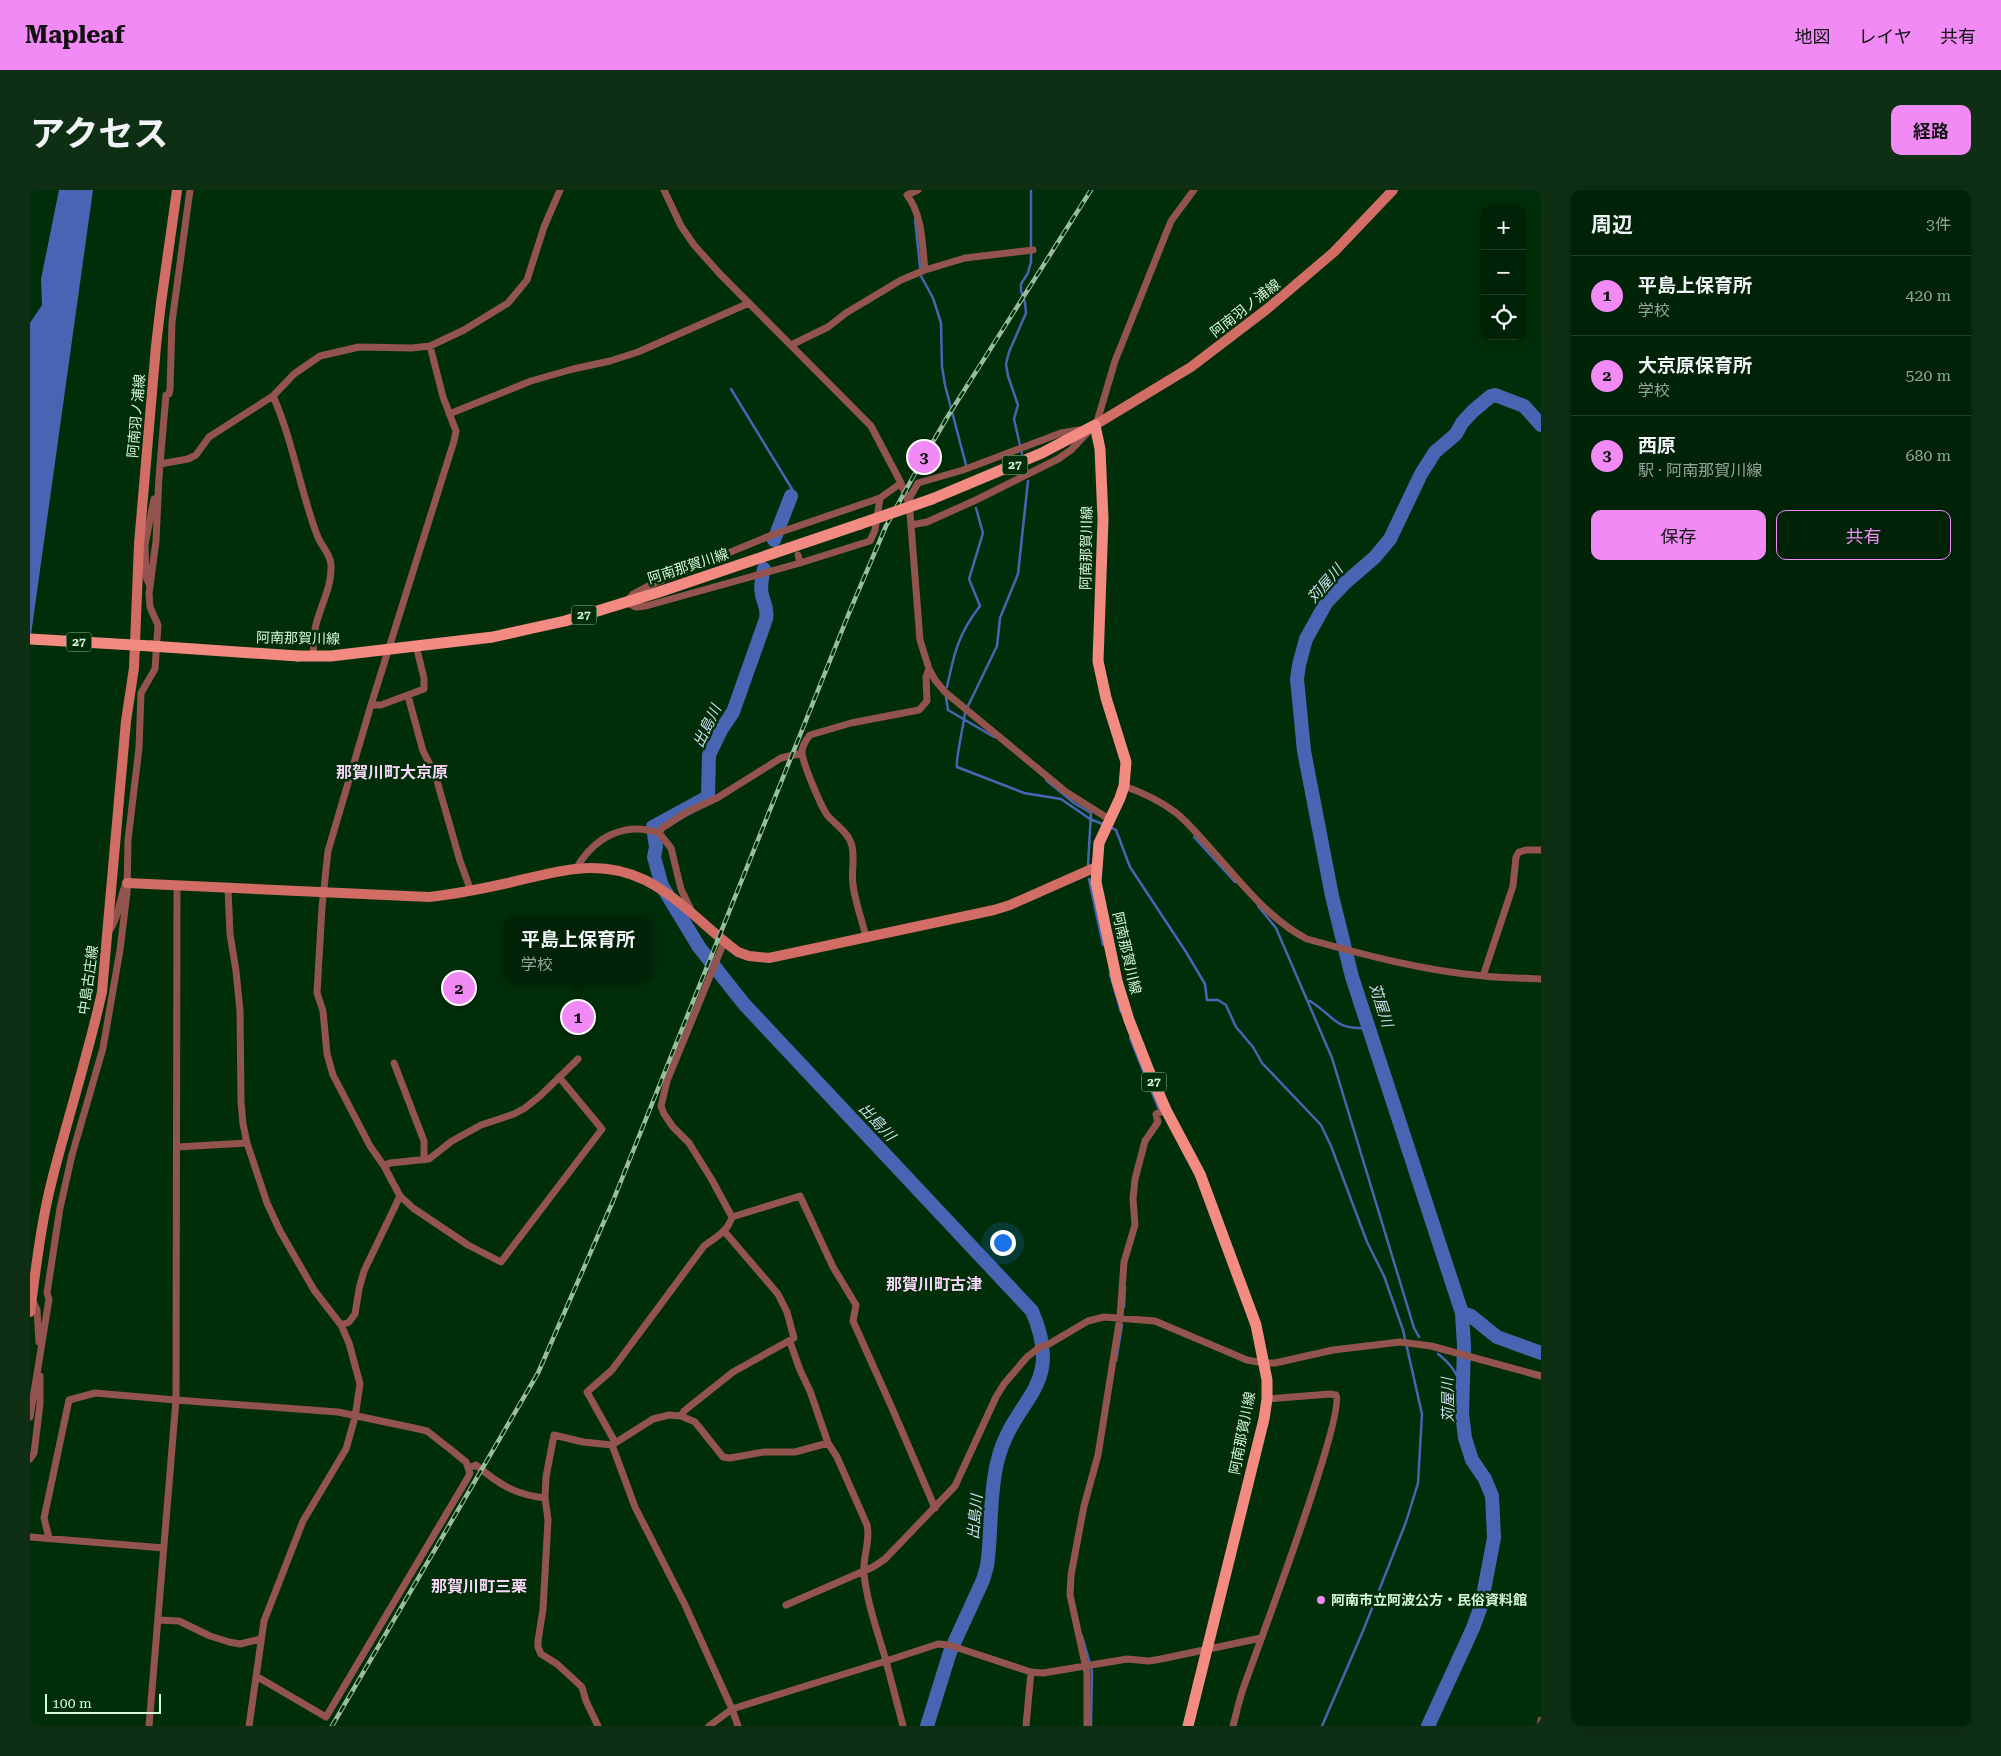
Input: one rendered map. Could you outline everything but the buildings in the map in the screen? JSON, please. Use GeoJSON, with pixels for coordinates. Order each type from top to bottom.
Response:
{"type":"FeatureCollection","features":[{"type":"Feature","properties":{"kind":"main road","name":"阿南羽ノ浦線"},"geometry":{"type":"LineString","coordinates":[[132,645],[142,545],[161,303],[177,190]]}},
{"type":"Feature","properties":{"kind":"main road","name":"阿南羽ノ浦線"},"geometry":{"type":"LineString","coordinates":[[1096,425],[1191,367],[1260,315],[1334,252],[1393,190]]}},
{"type":"Feature","properties":{"kind":"main road","name":"阿南那賀川線"},"geometry":{"type":"LineString","coordinates":[[30,639],[298,656],[331,656],[494,637],[565,621],[626,602],[932,499],[1042,453],[1096,425],[1100,449],[1103,519],[1098,661],[1106,698],[1126,762],[1124,786],[1099,843],[1096,882],[1117,981],[1129,1020],[1162,1111],[1200,1174],[1256,1325],[1264,1363],[1267,1399],[1264,1419],[1188,1726]]}},
{"type":"Feature","properties":{"kind":"main road","name":"中島古庄線"},"geometry":{"type":"LineString","coordinates":[[30,1312],[41,1231],[52,1181],[98,1008],[108,933],[132,645]]}},
{"type":"Feature","properties":{"kind":"main road"},"geometry":{"type":"LineString","coordinates":[[126,883],[429,897],[471,891],[577,867],[624,872],[646,881],[680,904],[738,952],[749,956],[769,958],[1010,905],[1096,867]]}},
{"type":"Feature","properties":{"kind":"street"},"geometry":{"type":"LineString","coordinates":[[30,1417],[49,1299],[47,1293],[60,1208],[72,1155],[103,1048],[128,893],[126,883],[128,840],[139,748],[141,693],[155,669],[158,625],[150,607],[150,587],[156,541],[166,395],[169,394],[170,389],[172,322],[190,190]]}},
{"type":"Feature","properties":{"kind":"street"},"geometry":{"type":"LineString","coordinates":[[160,464],[188,459],[196,455],[209,437],[273,396],[294,374],[320,356],[359,347],[412,348],[430,346],[464,330],[508,303],[527,280],[544,228],[560,190]]}},
{"type":"Feature","properties":{"kind":"street"},"geometry":{"type":"LineString","coordinates":[[664,190],[681,226],[694,245],[871,426],[908,501],[920,640],[929,670],[935,680],[945,692],[1066,792],[1109,819]]}},
{"type":"Feature","properties":{"kind":"street"},"geometry":{"type":"LineString","coordinates":[[918,190],[907,195],[913,202],[918,215],[921,271]]}},
{"type":"Feature","properties":{"kind":"street"},"geometry":{"type":"LineString","coordinates":[[911,525],[927,522],[1031,473],[1071,450],[1096,425],[1115,361],[1171,221],[1194,190]]}},
{"type":"Feature","properties":{"kind":"street"},"geometry":{"type":"LineString","coordinates":[[791,345],[828,327],[871,297],[921,271],[966,258],[1031,250]]}},
{"type":"Feature","properties":{"kind":"street"},"geometry":{"type":"LineString","coordinates":[[449,414],[531,381],[638,352],[749,303]]}},
{"type":"Feature","properties":{"kind":"street"},"geometry":{"type":"LineString","coordinates":[[430,346],[449,414],[456,431],[371,704],[328,851],[317,967],[317,992],[324,1011],[327,1054],[333,1075],[350,1109],[400,1196],[413,1208],[468,1245],[501,1262],[602,1129],[559,1077]]}},
{"type":"Feature","properties":{"kind":"street"},"geometry":{"type":"LineString","coordinates":[[273,396],[284,421],[301,487],[317,537],[326,551],[331,564],[330,578],[315,628],[314,656]]}},
{"type":"Feature","properties":{"kind":"street"},"geometry":{"type":"LineString","coordinates":[[908,501],[918,483],[963,470],[1061,433],[1096,425]]}},
{"type":"Feature","properties":{"kind":"street"},"geometry":{"type":"LineString","coordinates":[[150,587],[146,577],[142,545],[159,476]]}},
{"type":"Feature","properties":{"kind":"street"},"geometry":{"type":"LineString","coordinates":[[880,498],[875,530],[870,541],[800,563],[646,606],[636,607],[626,602],[633,594],[648,586],[772,535],[780,532],[792,533],[880,498],[900,483]]}},
{"type":"Feature","properties":{"kind":"street"},"geometry":{"type":"LineString","coordinates":[[798,555],[800,563]]}},
{"type":"Feature","properties":{"kind":"street"},"geometry":{"type":"LineString","coordinates":[[371,704],[381,705],[424,689],[424,678],[416,646]]}},
{"type":"Feature","properties":{"kind":"street"},"geometry":{"type":"LineString","coordinates":[[866,937],[852,884],[854,859],[852,844],[846,833],[822,808],[802,753],[810,735],[851,723],[919,710],[927,701],[926,677],[929,670]]}},
{"type":"Feature","properties":{"kind":"street"},"geometry":{"type":"LineString","coordinates":[[408,696],[423,751],[435,774],[460,861],[471,891]]}},
{"type":"Feature","properties":{"kind":"street"},"geometry":{"type":"LineString","coordinates":[[659,833],[662,828],[686,812],[717,798],[781,758],[802,753]]}},
{"type":"Feature","properties":{"kind":"street"},"geometry":{"type":"LineString","coordinates":[[1124,786],[1140,792],[1175,812],[1200,836],[1277,920],[1295,933],[1323,943],[1400,963],[1483,976],[1541,978]]}},
{"type":"Feature","properties":{"kind":"street"},"geometry":{"type":"LineString","coordinates":[[577,867],[594,846],[619,831],[634,828],[659,833],[671,848],[681,889],[695,917]]}},
{"type":"Feature","properties":{"kind":"street"},"geometry":{"type":"LineString","coordinates":[[1483,976],[1513,886],[1516,857],[1519,852],[1526,850],[1541,850]]}},
{"type":"Feature","properties":{"kind":"street"},"geometry":{"type":"LineString","coordinates":[[108,933],[114,925],[126,883]]}},
{"type":"Feature","properties":{"kind":"street"},"geometry":{"type":"LineString","coordinates":[[149,1726],[176,1400],[177,885]]}},
{"type":"Feature","properties":{"kind":"street"},"geometry":{"type":"LineString","coordinates":[[228,888],[230,934],[240,1011],[242,1109],[247,1143],[267,1203],[280,1231],[314,1290],[341,1325],[349,1343],[360,1384],[355,1417],[346,1449],[300,1529],[264,1621],[249,1726]]}},
{"type":"Feature","properties":{"kind":"street"},"geometry":{"type":"LineString","coordinates":[[724,942],[666,1081],[661,1106],[673,1127],[690,1143],[712,1180],[732,1217],[730,1224],[704,1246],[612,1370],[587,1392],[614,1444],[636,1507],[685,1606],[738,1726]]}},
{"type":"Feature","properties":{"kind":"street"},"geometry":{"type":"LineString","coordinates":[[384,1166],[390,1163],[424,1160],[480,1125],[514,1114],[525,1108],[578,1059]]}},
{"type":"Feature","properties":{"kind":"street"},"geometry":{"type":"LineString","coordinates":[[394,1063],[424,1142],[424,1160]]}},
{"type":"Feature","properties":{"kind":"street"},"geometry":{"type":"LineString","coordinates":[[1087,1726],[1089,1666],[1070,1595],[1071,1575],[1084,1506],[1098,1455],[1122,1317],[1124,1262],[1134,1225],[1133,1199],[1135,1179],[1145,1141],[1158,1122],[1156,1114],[1162,1111]]}},
{"type":"Feature","properties":{"kind":"street"},"geometry":{"type":"LineString","coordinates":[[177,1147],[247,1143]]}},
{"type":"Feature","properties":{"kind":"street"},"geometry":{"type":"LineString","coordinates":[[341,1325],[349,1322],[355,1314],[364,1271],[400,1196]]}},
{"type":"Feature","properties":{"kind":"street"},"geometry":{"type":"LineString","coordinates":[[732,1217],[800,1196],[833,1267],[856,1305],[853,1321],[935,1508]]}},
{"type":"Feature","properties":{"kind":"street"},"geometry":{"type":"LineString","coordinates":[[681,1416],[684,1411],[733,1372],[790,1342],[794,1338],[787,1312],[778,1294],[724,1231]]}},
{"type":"Feature","properties":{"kind":"street"},"geometry":{"type":"LineString","coordinates":[[30,1459],[34,1452],[40,1404],[40,1355],[37,1310],[32,1299]]}},
{"type":"Feature","properties":{"kind":"street"},"geometry":{"type":"LineString","coordinates":[[786,1606],[864,1571],[885,1559],[955,1486],[996,1397],[1004,1384],[1027,1357],[1042,1346],[1088,1321],[1104,1317],[1122,1317],[1155,1321],[1247,1360],[1264,1363],[1275,1363],[1334,1350],[1400,1342],[1431,1346],[1541,1376]]}},
{"type":"Feature","properties":{"kind":"street"},"geometry":{"type":"LineString","coordinates":[[790,1342],[828,1443],[837,1457],[867,1524],[869,1535],[864,1571],[904,1726]]}},
{"type":"Feature","properties":{"kind":"street"},"geometry":{"type":"LineString","coordinates":[[49,1538],[44,1518],[69,1400],[95,1393],[338,1412],[427,1432],[466,1462],[470,1473],[467,1479],[326,1717],[256,1676]]}},
{"type":"Feature","properties":{"kind":"street"},"geometry":{"type":"LineString","coordinates":[[1233,1726],[1242,1691],[1319,1469],[1336,1414],[1338,1397],[1330,1394],[1267,1399]]}},
{"type":"Feature","properties":{"kind":"street"},"geometry":{"type":"LineString","coordinates":[[598,1726],[586,1701],[582,1687],[557,1664],[541,1654],[538,1647],[544,1609],[548,1530],[545,1498],[546,1477],[554,1435],[583,1442],[614,1444],[653,1419],[669,1415],[681,1416],[695,1422],[723,1457],[730,1458],[764,1452],[795,1452],[828,1443]]}},
{"type":"Feature","properties":{"kind":"street"},"geometry":{"type":"LineString","coordinates":[[469,1468],[476,1465],[508,1490],[526,1496],[545,1498]]}},
{"type":"Feature","properties":{"kind":"street"},"geometry":{"type":"LineString","coordinates":[[30,1537],[164,1548]]}},
{"type":"Feature","properties":{"kind":"street"},"geometry":{"type":"LineString","coordinates":[[158,1620],[179,1621],[210,1636],[229,1642],[240,1644],[261,1639]]}},
{"type":"Feature","properties":{"kind":"street"},"geometry":{"type":"LineString","coordinates":[[709,1726],[732,1709],[938,1644],[952,1646],[1031,1672],[1057,1672],[1128,1659],[1149,1661],[1161,1659],[1261,1638]]}},
{"type":"Feature","properties":{"kind":"street"},"geometry":{"type":"LineString","coordinates":[[1026,1726],[1031,1672]]}},
{"type":"Feature","properties":{"kind":"street"},"geometry":{"type":"LineString","coordinates":[[1540,1726],[1541,1720]]}},
{"type":"Feature","properties":{"kind":"water"},"geometry":{"type":"Polygon","coordinates":[[[59,190],[93,190],[30,642],[30,323],[42,305],[41,279],[59,190]]]}},
{"type":"Feature","properties":{"kind":"waterway"},"geometry":{"type":"LineString","coordinates":[[1022,454],[1014,419],[1018,405],[1006,364],[1009,352],[1026,313],[1021,284],[1028,273],[1031,262],[1031,190]]}},
{"type":"Feature","properties":{"kind":"waterway"},"geometry":{"type":"LineString","coordinates":[[915,219],[921,276],[933,298],[941,323],[942,367],[945,385],[966,465]]}},
{"type":"Feature","properties":{"kind":"waterway"},"geometry":{"type":"LineString","coordinates":[[731,389],[792,489],[791,496]]}},
{"type":"Feature","properties":{"kind":"waterway","name":"苅屋川"},"geometry":{"type":"LineString","coordinates":[[1428,1726],[1473,1628],[1481,1606],[1494,1538],[1492,1496],[1485,1479],[1472,1460],[1465,1438],[1462,1413],[1464,1346],[1462,1313],[1352,977],[1332,896],[1304,751],[1297,679],[1306,639],[1326,603],[1345,583],[1375,557],[1390,539],[1421,474],[1435,452],[1456,434],[1462,423],[1473,411],[1491,396],[1495,395],[1524,406],[1541,425]]}},
{"type":"Feature","properties":{"kind":"waterway"},"geometry":{"type":"LineString","coordinates":[[968,706],[997,646],[1000,618],[1018,574],[1028,481]]}},
{"type":"Feature","properties":{"kind":"waterway","name":"出島川"},"geometry":{"type":"LineString","coordinates":[[774,540],[791,496]]}},
{"type":"Feature","properties":{"kind":"waterway"},"geometry":{"type":"LineString","coordinates":[[947,687],[952,664],[962,635],[980,606],[969,579],[983,533],[976,508]]}},
{"type":"Feature","properties":{"kind":"waterway","name":"出島川"},"geometry":{"type":"LineString","coordinates":[[764,569],[761,589],[766,609],[766,619],[733,712],[721,730],[709,755],[708,797],[653,827],[656,847],[654,857],[662,886],[699,947],[744,1004],[1032,1311],[1041,1338],[1043,1359],[1040,1376],[1033,1392],[1004,1441],[997,1463],[994,1476],[989,1553],[983,1580],[950,1652],[927,1726]]}},
{"type":"Feature","properties":{"kind":"waterway"},"geometry":{"type":"LineString","coordinates":[[946,697],[948,710],[994,737]]}},
{"type":"Feature","properties":{"kind":"waterway"},"geometry":{"type":"LineString","coordinates":[[965,713],[957,767],[1024,793],[1061,799],[1090,819],[1105,825]]}},
{"type":"Feature","properties":{"kind":"waterway"},"geometry":{"type":"LineString","coordinates":[[1046,780],[1074,803],[1091,813],[1088,865]]}},
{"type":"Feature","properties":{"kind":"waterway"},"geometry":{"type":"LineString","coordinates":[[1110,827],[1116,830],[1130,867],[1205,984],[1207,1000],[1218,1000],[1226,1005],[1236,1027],[1253,1047],[1262,1063],[1321,1125],[1331,1146],[1367,1242],[1384,1276],[1403,1330],[1422,1414],[1418,1483],[1406,1522],[1363,1631],[1322,1726]]}},
{"type":"Feature","properties":{"kind":"waterway"},"geometry":{"type":"LineString","coordinates":[[1194,837],[1235,882]]}},
{"type":"Feature","properties":{"kind":"waterway"},"geometry":{"type":"LineString","coordinates":[[1089,879],[1103,945]]}},
{"type":"Feature","properties":{"kind":"waterway"},"geometry":{"type":"LineString","coordinates":[[1258,906],[1276,928],[1332,1058],[1414,1328],[1419,1337]]}},
{"type":"Feature","properties":{"kind":"waterway"},"geometry":{"type":"LineString","coordinates":[[1110,974],[1121,1012]]}},
{"type":"Feature","properties":{"kind":"waterway"},"geometry":{"type":"LineString","coordinates":[[1310,1001],[1342,1025],[1370,1028]]}},
{"type":"Feature","properties":{"kind":"waterway"},"geometry":{"type":"LineString","coordinates":[[1130,1038],[1160,1112]]}},
{"type":"Feature","properties":{"kind":"waterway"},"geometry":{"type":"LineString","coordinates":[[1124,1307],[1125,1287]]}},
{"type":"Feature","properties":{"kind":"waterway"},"geometry":{"type":"LineString","coordinates":[[1462,1313],[1471,1316],[1497,1337],[1541,1353]]}},
{"type":"Feature","properties":{"kind":"waterway"},"geometry":{"type":"LineString","coordinates":[[1116,1361],[1122,1325]]}},
{"type":"Feature","properties":{"kind":"waterway"},"geometry":{"type":"LineString","coordinates":[[1438,1354],[1453,1369],[1462,1387]]}},
{"type":"Feature","properties":{"kind":"waterway"},"geometry":{"type":"LineString","coordinates":[[1082,1636],[1092,1671],[1091,1726]]}},
{"type":"Feature","properties":{"kind":"railway"},"geometry":{"type":"LineString","coordinates":[[332,1726],[538,1373],[613,1201],[849,613],[886,526],[948,416],[1091,190]]}},
{"type":"Feature","properties":{"kind":"place","name":"西原"},"geometry":{"type":"Point","coordinates":[924,457]}},
{"type":"Feature","properties":{"kind":"place","name":"大京原保育所"},"geometry":{"type":"Point","coordinates":[459,988]}},
{"type":"Feature","properties":{"kind":"place","name":"平島上保育所"},"geometry":{"type":"Point","coordinates":[578,1017]}},
{"type":"Feature","properties":{"kind":"place","name":"阿南市立阿波公方・民俗資料館"},"geometry":{"type":"Point","coordinates":[1321,1600]}},
{"type":"Feature","properties":{"kind":"district","name":"那賀川町大京原"},"geometry":{"type":"Point","coordinates":[392,772]}},
{"type":"Feature","properties":{"kind":"district","name":"那賀川町古津"},"geometry":{"type":"Point","coordinates":[934,1284]}},
{"type":"Feature","properties":{"kind":"district","name":"那賀川町三栗"},"geometry":{"type":"Point","coordinates":[479,1586]}}]}
